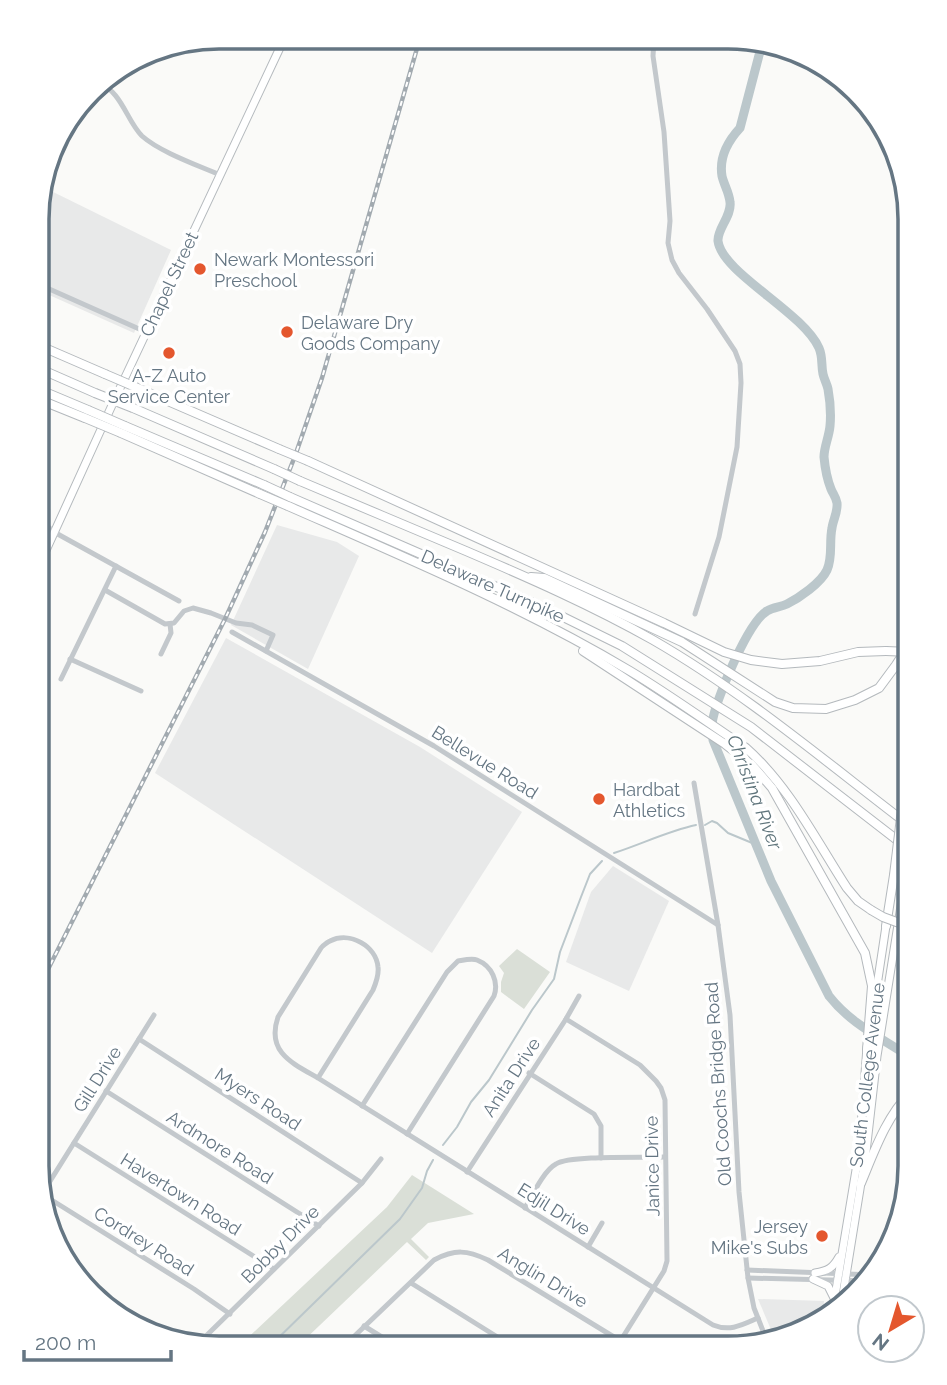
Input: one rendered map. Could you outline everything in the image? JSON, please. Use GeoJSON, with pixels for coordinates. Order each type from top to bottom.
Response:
{"type":"FeatureCollection","features":[{"type":"Feature","properties":{"kind":"highway"},"geometry":{"type":"LineString","coordinates":[[49,350],[308,461],[724,652],[751,660],[782,664],[820,661],[858,653],[898,652]]}},
{"type":"Feature","properties":{"kind":"highway","name":"Delaware Turnpike"},"geometry":{"type":"LineString","coordinates":[[49,373],[525,577],[622,623],[741,696],[898,817]]}},
{"type":"Feature","properties":{"kind":"highway","name":"Delaware Turnpike"},"geometry":{"type":"LineString","coordinates":[[49,395],[86,414],[262,490],[545,608],[622,646],[733,715],[898,841]]}},
{"type":"Feature","properties":{"kind":"highway"},"geometry":{"type":"LineString","coordinates":[[49,402],[86,414]]}},
{"type":"Feature","properties":{"kind":"highway"},"geometry":{"type":"LineString","coordinates":[[289,501],[463,583],[630,671],[746,748],[763,763],[858,901],[883,917],[898,923]]}},
{"type":"Feature","properties":{"kind":"highway"},"geometry":{"type":"LineString","coordinates":[[525,577],[544,578],[682,642],[775,702],[793,708],[826,709],[855,700],[879,688],[898,662]]}},
{"type":"Feature","properties":{"kind":"highway"},"geometry":{"type":"LineString","coordinates":[[539,622],[725,744],[777,786],[865,953],[872,986],[867,1050]]}},
{"type":"Feature","properties":{"kind":"highway","name":"South College Avenue"},"geometry":{"type":"LineString","coordinates":[[886,926],[898,842]]}},
{"type":"Feature","properties":{"kind":"highway"},"geometry":{"type":"LineString","coordinates":[[861,1183],[878,1142],[898,1105]]}},
{"type":"Feature","properties":{"kind":"main road","name":"Chapel Street"},"geometry":{"type":"LineString","coordinates":[[49,543],[279,49]]}},
{"type":"Feature","properties":{"kind":"main road","name":"South College Avenue"},"geometry":{"type":"LineString","coordinates":[[839,1295],[861,1183],[877,1056],[898,925]]}},
{"type":"Feature","properties":{"kind":"main road","name":"South College Avenue"},"geometry":{"type":"LineString","coordinates":[[870,1020],[886,926]]}},
{"type":"Feature","properties":{"kind":"main road","name":"South College Avenue"},"geometry":{"type":"LineString","coordinates":[[843,1277],[843,1250],[859,1152],[867,1050]]}},
{"type":"Feature","properties":{"kind":"main road"},"geometry":{"type":"LineString","coordinates":[[814,1276],[831,1268],[843,1250]]}},
{"type":"Feature","properties":{"kind":"main road"},"geometry":{"type":"LineString","coordinates":[[814,1276],[828,1286],[835,1298]]}},
{"type":"Feature","properties":{"kind":"street"},"geometry":{"type":"LineString","coordinates":[[653,49],[664,132],[670,221],[668,243],[672,260],[735,351],[740,364],[737,447],[722,524],[695,614]]}},
{"type":"Feature","properties":{"kind":"street"},"geometry":{"type":"LineString","coordinates":[[110,89],[141,135],[155,146],[220,175]]}},
{"type":"Feature","properties":{"kind":"street"},"geometry":{"type":"LineString","coordinates":[[49,289],[146,332]]}},
{"type":"Feature","properties":{"kind":"street"},"geometry":{"type":"LineString","coordinates":[[49,528],[179,601]]}},
{"type":"Feature","properties":{"kind":"street"},"geometry":{"type":"LineString","coordinates":[[49,531],[54,532]]}},
{"type":"Feature","properties":{"kind":"street"},"geometry":{"type":"LineString","coordinates":[[61,679],[116,566]]}},
{"type":"Feature","properties":{"kind":"street"},"geometry":{"type":"LineString","coordinates":[[105,590],[160,622],[174,623],[187,609],[193,608],[236,623],[252,625],[273,635],[266,651]]}},
{"type":"Feature","properties":{"kind":"street"},"geometry":{"type":"LineString","coordinates":[[161,654],[171,633],[170,624]]}},
{"type":"Feature","properties":{"kind":"street","name":"Bellevue Road"},"geometry":{"type":"LineString","coordinates":[[232,632],[434,746],[718,925]]}},
{"type":"Feature","properties":{"kind":"street"},"geometry":{"type":"LineString","coordinates":[[70,659],[141,691]]}},
{"type":"Feature","properties":{"kind":"street","name":"Old Coochs Bridge Road"},"geometry":{"type":"LineString","coordinates":[[694,783],[732,1028],[739,1192],[748,1278],[764,1332]]}},
{"type":"Feature","properties":{"kind":"street","name":"Edjil Drive"},"geometry":{"type":"LineString","coordinates":[[318,1078],[373,990],[377,977],[378,965],[369,948],[351,938],[341,937],[321,948],[278,1017],[274,1027],[277,1046],[283,1056],[467,1172],[718,1327],[733,1328],[758,1318]]}},
{"type":"Feature","properties":{"kind":"street"},"geometry":{"type":"LineString","coordinates":[[362,1106],[447,972],[458,961],[477,960],[496,979],[494,996],[407,1134]]}},
{"type":"Feature","properties":{"kind":"street","name":"Anita Drive"},"geometry":{"type":"LineString","coordinates":[[467,1172],[579,996]]}},
{"type":"Feature","properties":{"kind":"street","name":"Gill Drive"},"geometry":{"type":"LineString","coordinates":[[50,1182],[153,1015]]}},
{"type":"Feature","properties":{"kind":"street","name":"Janice Drive"},"geometry":{"type":"LineString","coordinates":[[566,1019],[640,1065],[656,1081],[665,1100],[667,1261],[664,1271],[623,1336]]}},
{"type":"Feature","properties":{"kind":"street","name":"Myers Road"},"geometry":{"type":"LineString","coordinates":[[139,1039],[362,1183]]}},
{"type":"Feature","properties":{"kind":"street"},"geometry":{"type":"LineString","coordinates":[[529,1073],[594,1114],[601,1126],[601,1158]]}},
{"type":"Feature","properties":{"kind":"street","name":"Ardmore Road"},"geometry":{"type":"LineString","coordinates":[[106,1091],[319,1226]]}},
{"type":"Feature","properties":{"kind":"street","name":"Havertown Road"},"geometry":{"type":"LineString","coordinates":[[74,1143],[274,1269]]}},
{"type":"Feature","properties":{"kind":"street"},"geometry":{"type":"LineString","coordinates":[[525,1208],[546,1173],[555,1164],[566,1160],[664,1157]]}},
{"type":"Feature","properties":{"kind":"street","name":"Bobby Drive"},"geometry":{"type":"LineString","coordinates":[[208,1336],[362,1183],[381,1160]]}},
{"type":"Feature","properties":{"kind":"street","name":"Cordrey Road"},"geometry":{"type":"LineString","coordinates":[[52,1201],[230,1314]]}},
{"type":"Feature","properties":{"kind":"street"},"geometry":{"type":"LineString","coordinates":[[588,1247],[602,1223]]}},
{"type":"Feature","properties":{"kind":"street","name":"Anglin Drive"},"geometry":{"type":"LineString","coordinates":[[354,1336],[434,1260],[456,1251],[475,1254],[488,1260],[612,1336]]}},
{"type":"Feature","properties":{"kind":"street"},"geometry":{"type":"LineString","coordinates":[[747,1270],[814,1276],[858,1276]]}},
{"type":"Feature","properties":{"kind":"street"},"geometry":{"type":"LineString","coordinates":[[748,1278],[814,1276]]}},
{"type":"Feature","properties":{"kind":"street"},"geometry":{"type":"LineString","coordinates":[[843,1277],[855,1279]]}},
{"type":"Feature","properties":{"kind":"street"},"geometry":{"type":"LineString","coordinates":[[411,1283],[496,1336]]}},
{"type":"Feature","properties":{"kind":"street"},"geometry":{"type":"LineString","coordinates":[[364,1326],[380,1336]]}},
{"type":"Feature","properties":{"kind":"shaded area"},"geometry":{"type":"Polygon","coordinates":[[[51,191],[171,250],[134,333],[49,295],[51,191]]]}},
{"type":"Feature","properties":{"kind":"shaded area"},"geometry":{"type":"Polygon","coordinates":[[[277,525],[337,542],[359,556],[308,669],[231,625],[277,525]]]}},
{"type":"Feature","properties":{"kind":"shaded area"},"geometry":{"type":"Polygon","coordinates":[[[226,638],[420,747],[522,812],[432,953],[155,773],[226,638]]]}},
{"type":"Feature","properties":{"kind":"shaded area"},"geometry":{"type":"Polygon","coordinates":[[[613,866],[669,901],[629,991],[566,962],[591,892],[613,866]]]}},
{"type":"Feature","properties":{"kind":"shaded area"},"geometry":{"type":"Polygon","coordinates":[[[517,949],[550,972],[524,1009],[501,992],[504,973],[499,966],[517,949]]]}},
{"type":"Feature","properties":{"kind":"shaded area"},"geometry":{"type":"Polygon","coordinates":[[[412,1175],[474,1214],[428,1223],[411,1239],[429,1257],[426,1260],[407,1242],[309,1336],[250,1336],[387,1207],[412,1175]]]}},
{"type":"Feature","properties":{"kind":"shaded area"},"geometry":{"type":"Polygon","coordinates":[[[758,1299],[824,1301],[823,1307],[771,1330],[758,1299]]]}},
{"type":"Feature","properties":{"kind":"waterway","name":"Christina River"},"geometry":{"type":"LineString","coordinates":[[760,52],[740,128],[723,156],[721,169],[730,207],[718,241],[733,266],[797,321],[819,348],[830,408],[824,461],[837,506],[827,570],[820,580],[803,594],[787,604],[767,611],[759,618],[733,664],[719,699],[712,724],[713,740],[771,881],[829,996],[856,1022],[898,1049]]}},
{"type":"Feature","properties":{"kind":"waterway"},"geometry":{"type":"LineString","coordinates":[[705,825],[712,821],[728,833],[757,845]]}},
{"type":"Feature","properties":{"kind":"waterway"},"geometry":{"type":"LineString","coordinates":[[614,853],[696,825]]}},
{"type":"Feature","properties":{"kind":"waterway"},"geometry":{"type":"LineString","coordinates":[[443,1145],[489,1080],[554,979],[560,952],[590,874],[602,861]]}},
{"type":"Feature","properties":{"kind":"waterway"},"geometry":{"type":"LineString","coordinates":[[280,1336],[400,1219],[422,1188],[433,1160]]}},
{"type":"Feature","properties":{"kind":"railway"},"geometry":{"type":"LineString","coordinates":[[49,967],[225,619],[265,532],[322,378],[417,49]]}},
{"type":"Feature","properties":{"kind":"place","name":"Newark Montessori Preschool"},"geometry":{"type":"Point","coordinates":[200,269]}},
{"type":"Feature","properties":{"kind":"place","name":"Delaware Dry Goods Company"},"geometry":{"type":"Point","coordinates":[287,332]}},
{"type":"Feature","properties":{"kind":"place","name":"A-Z Auto Service Center"},"geometry":{"type":"Point","coordinates":[169,353]}},
{"type":"Feature","properties":{"kind":"place","name":"Hardbat Athletics"},"geometry":{"type":"Point","coordinates":[599,799]}},
{"type":"Feature","properties":{"kind":"place","name":"Jersey Mike's Subs"},"geometry":{"type":"Point","coordinates":[822,1236]}}]}
